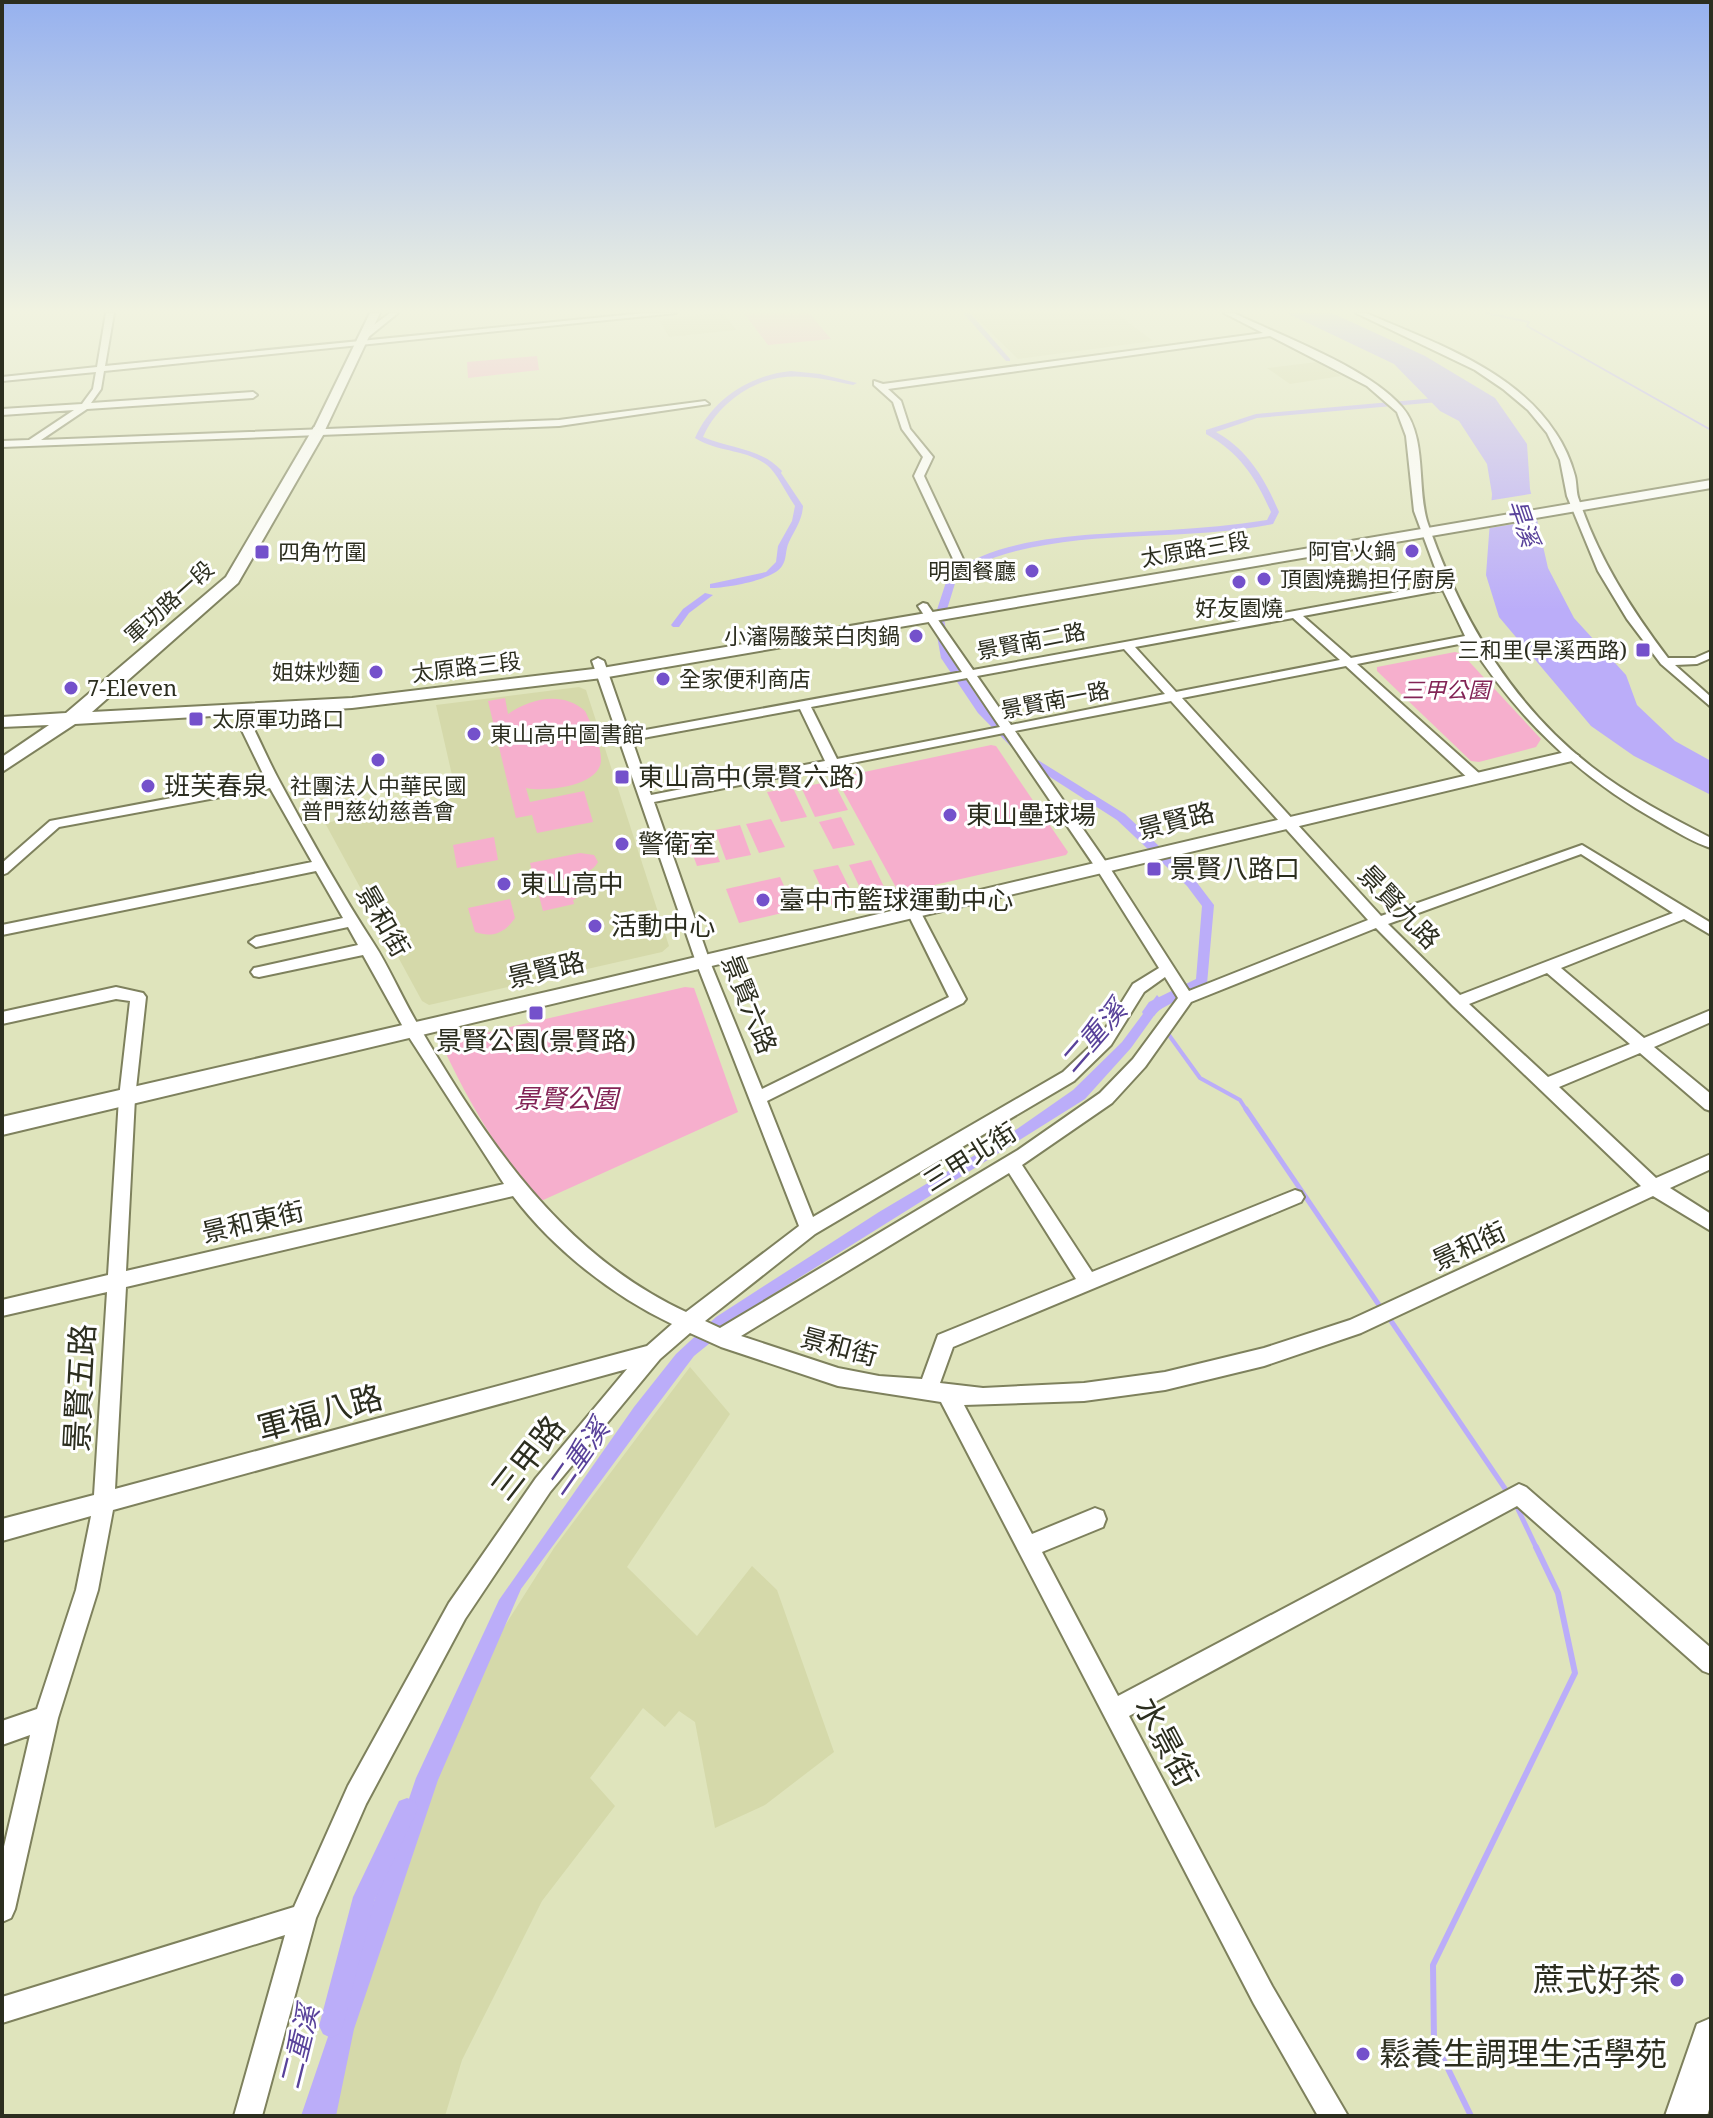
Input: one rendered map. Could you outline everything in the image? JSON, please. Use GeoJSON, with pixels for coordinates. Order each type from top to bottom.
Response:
{"type":"FeatureCollection","features":[{"type":"Feature","properties":{"kind":"main road","name":"軍功路一段"},"geometry":{"type":"LineString","coordinates":[[2,766],[88,706],[232,580],[319,430]]}},
{"type":"Feature","properties":{"kind":"main road"},"geometry":{"type":"LineString","coordinates":[[1568,503],[1711,472]]}},
{"type":"Feature","properties":{"kind":"main road"},"geometry":{"type":"LineString","coordinates":[[1568,503],[1711,484]]}},
{"type":"Feature","properties":{"kind":"main road","name":"太原路三段"},"geometry":{"type":"LineString","coordinates":[[2,722],[429,696],[1568,503]]}},
{"type":"Feature","properties":{"kind":"main road","name":"太原路三段"},"geometry":{"type":"LineString","coordinates":[[2,709],[88,706],[600,667]]}},
{"type":"Feature","properties":{"kind":"main road"},"geometry":{"type":"LineString","coordinates":[[1686,2116],[1711,2038]]}},
{"type":"Feature","properties":{"kind":"street"},"geometry":{"type":"LineString","coordinates":[[30,443],[76,412]]}},
{"type":"Feature","properties":{"kind":"street"},"geometry":{"type":"LineString","coordinates":[[319,430],[328,412]]}},
{"type":"Feature","properties":{"kind":"street"},"geometry":{"type":"LineString","coordinates":[[2,444],[559,423],[645,412]]}},
{"type":"Feature","properties":{"kind":"street"},"geometry":{"type":"LineString","coordinates":[[900,412],[906,429],[928,457],[919,476],[958,559]]}},
{"type":"Feature","properties":{"kind":"street"},"geometry":{"type":"LineString","coordinates":[[1401,412],[1411,442],[1415,494],[1447,586],[1472,638],[1523,705],[1570,756],[1614,790],[1711,844]]}},
{"type":"Feature","properties":{"kind":"street"},"geometry":{"type":"LineString","coordinates":[[1533,412],[1561,450],[1573,488],[1568,503],[1603,571],[1665,662],[1711,703]]}},
{"type":"Feature","properties":{"kind":"street","name":"景賢南二路"},"geometry":{"type":"LineString","coordinates":[[623,738],[1447,586]]}},
{"type":"Feature","properties":{"kind":"street"},"geometry":{"type":"LineString","coordinates":[[927,612],[1103,868],[1186,998],[1378,922],[1582,849],[1711,930]]}},
{"type":"Feature","properties":{"kind":"street"},"geometry":{"type":"LineString","coordinates":[[1294,613],[1476,778]]}},
{"type":"Feature","properties":{"kind":"street","name":"景賢南一路"},"geometry":{"type":"LineString","coordinates":[[645,800],[1472,638]]}},
{"type":"Feature","properties":{"kind":"street","name":"景賢九路"},"geometry":{"type":"LineString","coordinates":[[1126,644],[1378,922],[1458,1002],[1655,1188],[1711,1223]]}},
{"type":"Feature","properties":{"kind":"street"},"geometry":{"type":"LineString","coordinates":[[1665,662],[1697,661],[1711,654]]}},
{"type":"Feature","properties":{"kind":"street","name":"景賢六路"},"geometry":{"type":"LineString","coordinates":[[600,667],[703,962],[809,1229]]}},
{"type":"Feature","properties":{"kind":"street"},"geometry":{"type":"LineString","coordinates":[[803,704],[833,764]]}},
{"type":"Feature","properties":{"kind":"street","name":"景和街"},"geometry":{"type":"LineString","coordinates":[[238,710],[274,783],[413,1030],[497,1162],[517,1188],[589,1262],[647,1303],[721,1338],[838,1377],[983,1397],[1084,1392],[1165,1381],[1264,1357],[1354,1327],[1711,1161]]}},
{"type":"Feature","properties":{"kind":"street","name":"景賢路"},"geometry":{"type":"LineString","coordinates":[[2,1126],[915,914],[1286,822],[1570,756]]}},
{"type":"Feature","properties":{"kind":"street"},"geometry":{"type":"LineString","coordinates":[[2,870],[55,824],[274,783]]}},
{"type":"Feature","properties":{"kind":"street"},"geometry":{"type":"LineString","coordinates":[[2,930],[321,865]]}},
{"type":"Feature","properties":{"kind":"street"},"geometry":{"type":"LineString","coordinates":[[1458,1002],[1686,913]]}},
{"type":"Feature","properties":{"kind":"street"},"geometry":{"type":"LineString","coordinates":[[758,1098],[958,999],[915,914]]}},
{"type":"Feature","properties":{"kind":"street"},"geometry":{"type":"LineString","coordinates":[[256,942],[354,921]]}},
{"type":"Feature","properties":{"kind":"street"},"geometry":{"type":"LineString","coordinates":[[259,972],[369,948]]}},
{"type":"Feature","properties":{"kind":"street"},"geometry":{"type":"LineString","coordinates":[[1550,967],[1711,1104]]}},
{"type":"Feature","properties":{"kind":"street","name":"三甲路"},"geometry":{"type":"LineString","coordinates":[[248,2116],[303,1917],[357,1795],[457,1611],[543,1485],[653,1353],[686,1324],[809,1229],[1061,1082],[1089,1062],[1113,1031],[1132,993],[1147,978],[1168,970]]}},
{"type":"Feature","properties":{"kind":"street","name":"景賢五路"},"geometry":{"type":"LineString","coordinates":[[2,1018],[116,993],[138,997],[127,1098],[104,1502],[87,1590],[46,1718],[2,1909]]}},
{"type":"Feature","properties":{"kind":"street","name":"三甲北街"},"geometry":{"type":"LineString","coordinates":[[721,1338],[1012,1163],[1106,1098],[1139,1063],[1186,998]]}},
{"type":"Feature","properties":{"kind":"street"},"geometry":{"type":"LineString","coordinates":[[1547,1085],[1711,1016]]}},
{"type":"Feature","properties":{"kind":"street"},"geometry":{"type":"LineString","coordinates":[[1012,1163],[1088,1282]]}},
{"type":"Feature","properties":{"kind":"street","name":"景和東街"},"geometry":{"type":"LineString","coordinates":[[2,1308],[517,1188]]}},
{"type":"Feature","properties":{"kind":"street"},"geometry":{"type":"LineString","coordinates":[[938,1392],[945,1341],[1295,1197]]}},
{"type":"Feature","properties":{"kind":"street","name":"軍福八路"},"geometry":{"type":"LineString","coordinates":[[2,1530],[653,1353]]}},
{"type":"Feature","properties":{"kind":"street","name":"水景街"},"geometry":{"type":"LineString","coordinates":[[938,1392],[1027,1547],[1263,1995],[1334,2116]]}},
{"type":"Feature","properties":{"kind":"street"},"geometry":{"type":"LineString","coordinates":[[1114,1711],[1519,1494],[1711,1663]]}},
{"type":"Feature","properties":{"kind":"street"},"geometry":{"type":"LineString","coordinates":[[1027,1547],[1095,1519]]}},
{"type":"Feature","properties":{"kind":"street"},"geometry":{"type":"LineString","coordinates":[[2,1733],[46,1718]]}},
{"type":"Feature","properties":{"kind":"street"},"geometry":{"type":"LineString","coordinates":[[2,2010],[303,1917]]}},
{"type":"Feature","properties":{"kind":"shaded area","name":"東山高中"},"geometry":{"type":"Polygon","coordinates":[[[579,687],[586,690],[669,946],[662,952],[429,1005],[422,1001],[325,823],[457,797],[436,705],[579,687]]]}},
{"type":"Feature","properties":{"kind":"shaded area"},"geometry":{"type":"Polygon","coordinates":[[[690,1367],[730,1414],[627,1567],[697,1636],[752,1566],[777,1590],[834,1752],[765,1805],[715,1828],[695,1722],[679,1711],[665,1727],[643,1708],[590,1778],[615,1806],[542,1901],[462,2060],[445,2116],[317,2116],[453,1708],[554,1548],[690,1367]]]}},
{"type":"Feature","properties":{"kind":"green space","name":"三甲公園"},"geometry":{"type":"Polygon","coordinates":[[[1455,652],[1462,654],[1541,739],[1536,747],[1479,762],[1471,761],[1377,671],[1377,667],[1455,652]]]}},
{"type":"Feature","properties":{"kind":"green space"},"geometry":{"type":"Polygon","coordinates":[[[505,698],[508,714],[527,704],[547,699],[567,701],[585,711],[599,747],[599,768],[592,776],[570,786],[526,788],[530,802],[584,791],[593,822],[537,833],[532,815],[516,818],[488,701],[505,698]]]}},
{"type":"Feature","properties":{"kind":"green space","name":"東山壘球場"},"geometry":{"type":"Polygon","coordinates":[[[996,746],[1068,852],[1066,855],[899,893],[836,778],[996,746]]]}},
{"type":"Feature","properties":{"kind":"green space"},"geometry":{"type":"Polygon","coordinates":[[[833,781],[848,810],[815,817],[801,787],[833,781]]]}},
{"type":"Feature","properties":{"kind":"green space"},"geometry":{"type":"Polygon","coordinates":[[[793,788],[807,817],[781,822],[767,792],[793,788]]]}},
{"type":"Feature","properties":{"kind":"green space"},"geometry":{"type":"Polygon","coordinates":[[[841,817],[855,845],[833,849],[819,822],[841,817]]]}},
{"type":"Feature","properties":{"kind":"green space"},"geometry":{"type":"Polygon","coordinates":[[[771,819],[785,847],[759,853],[746,824],[771,819]]]}},
{"type":"Feature","properties":{"kind":"green space"},"geometry":{"type":"Polygon","coordinates":[[[740,825],[751,855],[726,860],[715,830],[740,825]]]}},
{"type":"Feature","properties":{"kind":"green space"},"geometry":{"type":"Polygon","coordinates":[[[708,832],[720,862],[697,866],[686,836],[708,832]]]}},
{"type":"Feature","properties":{"kind":"green space"},"geometry":{"type":"Polygon","coordinates":[[[494,837],[498,860],[457,868],[453,845],[494,837]]]}},
{"type":"Feature","properties":{"kind":"green space"},"geometry":{"type":"Polygon","coordinates":[[[580,853],[594,855],[598,862],[579,876],[535,884],[530,863],[580,853]]]}},
{"type":"Feature","properties":{"kind":"green space"},"geometry":{"type":"Polygon","coordinates":[[[871,860],[886,891],[864,896],[849,865],[871,860]]]}},
{"type":"Feature","properties":{"kind":"green space"},"geometry":{"type":"Polygon","coordinates":[[[838,865],[855,899],[829,905],[813,870],[838,865]]]}},
{"type":"Feature","properties":{"kind":"green space"},"geometry":{"type":"Polygon","coordinates":[[[780,877],[795,910],[739,923],[726,889],[780,877]]]}},
{"type":"Feature","properties":{"kind":"green space"},"geometry":{"type":"Polygon","coordinates":[[[571,885],[576,899],[573,900],[574,904],[543,911],[538,892],[571,885]]]}},
{"type":"Feature","properties":{"kind":"green space"},"geometry":{"type":"Polygon","coordinates":[[[510,899],[515,918],[507,927],[492,934],[475,932],[468,908],[510,899]]]}},
{"type":"Feature","properties":{"kind":"green space","name":"景賢公園"},"geometry":{"type":"Polygon","coordinates":[[[685,987],[694,988],[738,1112],[541,1201],[511,1165],[485,1126],[441,1043],[685,987]]]}},
{"type":"Feature","properties":{"kind":"water","name":"旱溪"},"geometry":{"type":"Polygon","coordinates":[[[1442,412],[1505,412],[1527,444],[1530,489],[1548,568],[1574,618],[1626,675],[1637,705],[1675,741],[1711,761],[1711,795],[1634,756],[1591,726],[1499,617],[1486,575],[1492,494],[1487,464],[1459,421],[1442,412]]]}},
{"type":"Feature","properties":{"kind":"water","name":"二重溪"},"geometry":{"type":"Polygon","coordinates":[[[1157,995],[1166,1005],[1085,1099],[762,1301],[694,1356],[521,1589],[438,1780],[354,2029],[336,2116],[301,2116],[416,1778],[499,1600],[634,1407],[676,1354],[716,1317],[879,1212],[1007,1136],[1073,1090],[1122,1042],[1157,995]]]}},
{"type":"Feature","properties":{"kind":"pier"},"geometry":{"type":"Polygon","coordinates":[[[1536,493],[1543,519],[1484,529],[1487,501],[1536,493]]]}},
{"type":"Feature","properties":{"kind":"waterway"},"geometry":{"type":"LineString","coordinates":[[713,586],[769,574],[775,569],[799,512],[799,506],[770,463],[761,457],[699,438],[716,412]]}},
{"type":"Feature","properties":{"kind":"waterway","name":"二重溪"},"geometry":{"type":"LineString","coordinates":[[1149,1012],[1154,1006],[1202,981],[1208,905],[1191,883],[1121,817],[1029,759],[982,711],[946,658],[939,619],[953,576],[990,556],[1064,541],[1201,531],[1270,522],[1275,512],[1250,465],[1232,446],[1209,432],[1256,416],[1303,412]]}},
{"type":"Feature","properties":{"kind":"waterway"},"geometry":{"type":"LineString","coordinates":[[1679,412],[1711,430]]}},
{"type":"Feature","properties":{"kind":"waterway"},"geometry":{"type":"LineString","coordinates":[[676,625],[686,611],[708,595]]}},
{"type":"Feature","properties":{"kind":"waterway"},"geometry":{"type":"LineString","coordinates":[[1166,1031],[1200,1078],[1240,1100],[1247,1111]]}},
{"type":"Feature","properties":{"kind":"waterway"},"geometry":{"type":"LineString","coordinates":[[1246,1109],[1381,1308]]}},
{"type":"Feature","properties":{"kind":"waterway"},"geometry":{"type":"LineString","coordinates":[[1389,1318],[1508,1493]]}},
{"type":"Feature","properties":{"kind":"waterway"},"geometry":{"type":"LineString","coordinates":[[1515,1503],[1537,1549]]}},
{"type":"Feature","properties":{"kind":"waterway"},"geometry":{"type":"LineString","coordinates":[[1471,2116],[1434,2040],[1433,1965],[1575,1673],[1558,1593],[1536,1547]]}},
{"type":"Feature","properties":{"kind":"waterway","name":"二重溪"},"geometry":{"type":"LineString","coordinates":[[331,2026],[364,1897],[407,1809]]}},
{"type":"Feature","properties":{"kind":"place","name":"阿官火鍋"},"geometry":{"type":"Point","coordinates":[1412,551]}},
{"type":"Feature","properties":{"kind":"place","name":"四角竹圍"},"geometry":{"type":"Point","coordinates":[262,552]}},
{"type":"Feature","properties":{"kind":"place","name":"明園餐廳"},"geometry":{"type":"Point","coordinates":[1032,571]}},
{"type":"Feature","properties":{"kind":"place","name":"頂園燒鵝担仔廚房"},"geometry":{"type":"Point","coordinates":[1264,579]}},
{"type":"Feature","properties":{"kind":"place","name":"好友園燒"},"geometry":{"type":"Point","coordinates":[1239,582]}},
{"type":"Feature","properties":{"kind":"place","name":"小瀋陽酸菜白肉鍋"},"geometry":{"type":"Point","coordinates":[916,636]}},
{"type":"Feature","properties":{"kind":"place","name":"三和里(旱溪西路)"},"geometry":{"type":"Point","coordinates":[1643,650]}},
{"type":"Feature","properties":{"kind":"place","name":"姐妹炒麵"},"geometry":{"type":"Point","coordinates":[376,672]}},
{"type":"Feature","properties":{"kind":"place","name":"全家便利商店"},"geometry":{"type":"Point","coordinates":[663,679]}},
{"type":"Feature","properties":{"kind":"place","name":"7-Eleven"},"geometry":{"type":"Point","coordinates":[71,688]}},
{"type":"Feature","properties":{"kind":"place","name":"太原軍功路口"},"geometry":{"type":"Point","coordinates":[196,719]}},
{"type":"Feature","properties":{"kind":"place","name":"東山高中圖書館"},"geometry":{"type":"Point","coordinates":[474,734]}},
{"type":"Feature","properties":{"kind":"place","name":"社團法人中華民國 普門慈幼慈善會"},"geometry":{"type":"Point","coordinates":[378,760]}},
{"type":"Feature","properties":{"kind":"place","name":"東山高中(景賢六路)"},"geometry":{"type":"Point","coordinates":[622,777]}},
{"type":"Feature","properties":{"kind":"place","name":"班芙春泉"},"geometry":{"type":"Point","coordinates":[148,786]}},
{"type":"Feature","properties":{"kind":"place","name":"東山壘球場"},"geometry":{"type":"Point","coordinates":[950,815]}},
{"type":"Feature","properties":{"kind":"place","name":"警衛室"},"geometry":{"type":"Point","coordinates":[622,844]}},
{"type":"Feature","properties":{"kind":"place","name":"景賢八路口"},"geometry":{"type":"Point","coordinates":[1154,869]}},
{"type":"Feature","properties":{"kind":"place","name":"東山高中"},"geometry":{"type":"Point","coordinates":[504,884]}},
{"type":"Feature","properties":{"kind":"place","name":"臺中市籃球運動中心"},"geometry":{"type":"Point","coordinates":[763,900]}},
{"type":"Feature","properties":{"kind":"place","name":"活動中心"},"geometry":{"type":"Point","coordinates":[595,926]}},
{"type":"Feature","properties":{"kind":"place","name":"景賢公園(景賢路)"},"geometry":{"type":"Point","coordinates":[536,1013]}},
{"type":"Feature","properties":{"kind":"place","name":"蔗式好茶"},"geometry":{"type":"Point","coordinates":[1677,1980]}},
{"type":"Feature","properties":{"kind":"place","name":"鬆養生調理生活學苑"},"geometry":{"type":"Point","coordinates":[1363,2054]}}]}
